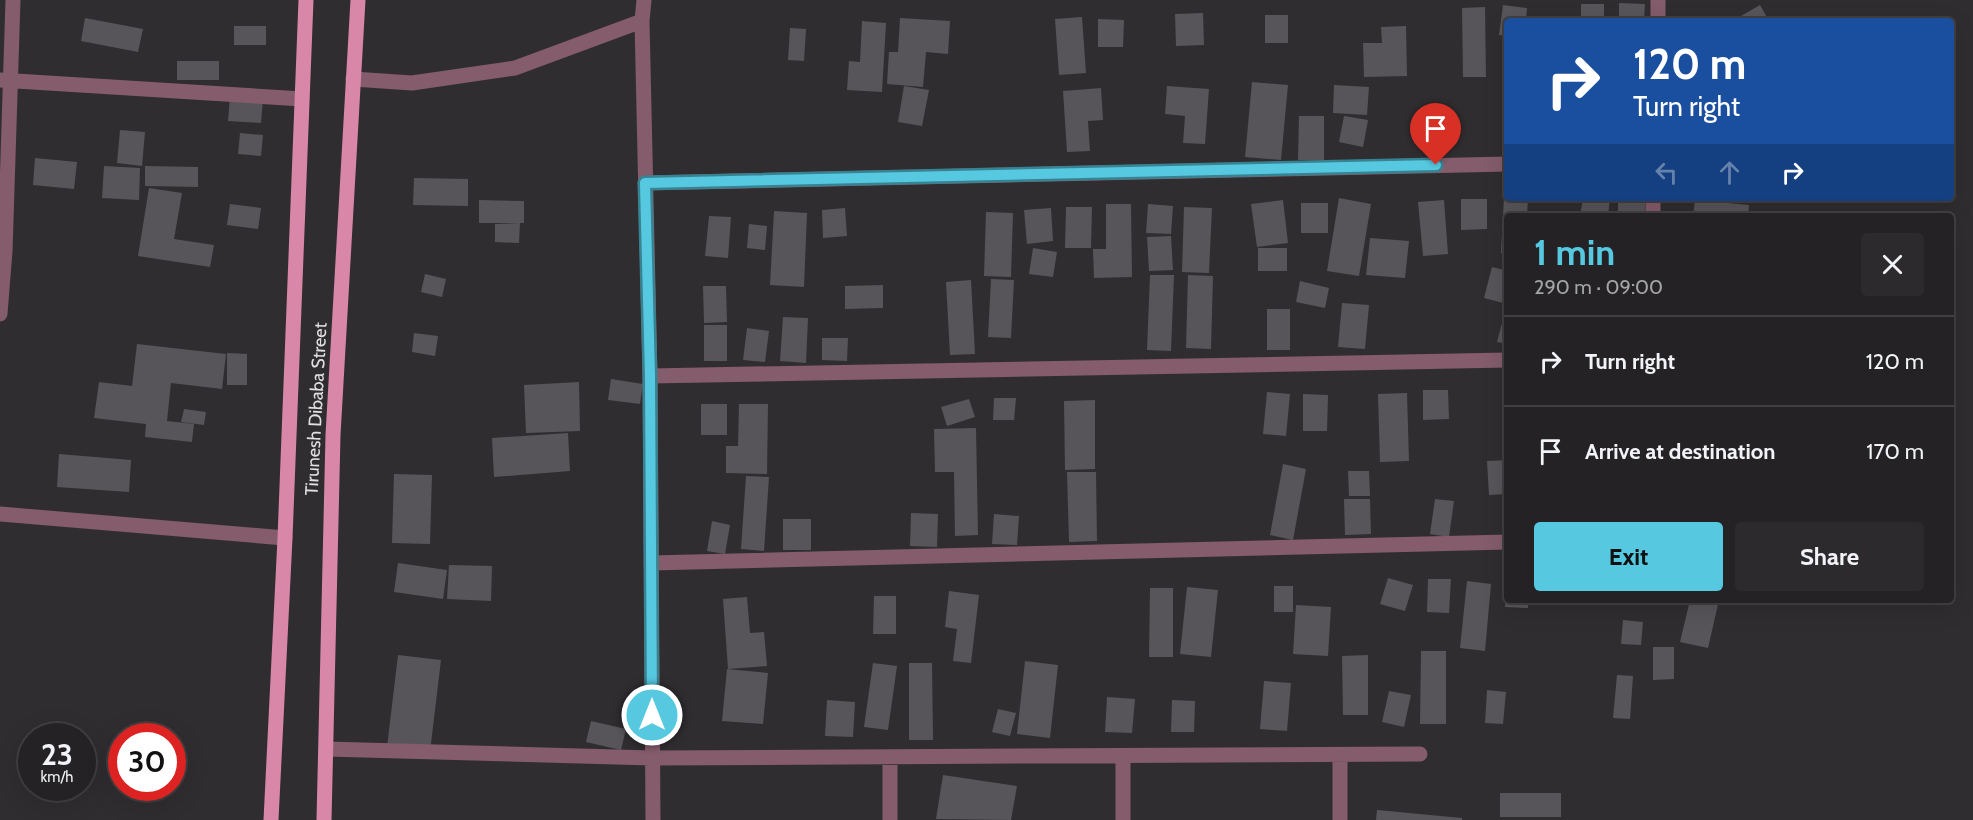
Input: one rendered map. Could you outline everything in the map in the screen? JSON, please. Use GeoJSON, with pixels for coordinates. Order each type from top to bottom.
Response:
{"type":"FeatureCollection","features":[{"type":"Feature","properties":{"kind":"main road","name":"Tirunesh Dibaba Street"},"geometry":{"type":"LineString","coordinates":[[271,820],[285,538],[306,0]]}},
{"type":"Feature","properties":{"kind":"main road","name":"Tirunesh Dibaba Street"},"geometry":{"type":"LineString","coordinates":[[324,820],[333,435],[358,0]]}},
{"type":"Feature","properties":{"kind":"street"},"geometry":{"type":"LineString","coordinates":[[0,314],[5,251],[5,79],[13,0]]}},
{"type":"Feature","properties":{"kind":"street"},"geometry":{"type":"LineString","coordinates":[[644,0],[642,21],[650,376],[654,820]]}},
{"type":"Feature","properties":{"kind":"street"},"geometry":{"type":"LineString","coordinates":[[1658,0],[1658,18]]}},
{"type":"Feature","properties":{"kind":"street"},"geometry":{"type":"LineString","coordinates":[[353,79],[412,83],[515,68],[642,21]]}},
{"type":"Feature","properties":{"kind":"street"},"geometry":{"type":"LineString","coordinates":[[5,79],[302,99]]}},
{"type":"Feature","properties":{"kind":"street"},"geometry":{"type":"LineString","coordinates":[[645,183],[1504,164]]}},
{"type":"Feature","properties":{"kind":"street"},"geometry":{"type":"LineString","coordinates":[[650,376],[1504,360]]}},
{"type":"Feature","properties":{"kind":"street"},"geometry":{"type":"LineString","coordinates":[[0,514],[285,538]]}},
{"type":"Feature","properties":{"kind":"street"},"geometry":{"type":"LineString","coordinates":[[651,563],[1504,542]]}},
{"type":"Feature","properties":{"kind":"street"},"geometry":{"type":"LineString","coordinates":[[326,749],[652,758],[1420,754]]}},
{"type":"Feature","properties":{"kind":"street"},"geometry":{"type":"LineString","coordinates":[[1340,755],[1340,820]]}},
{"type":"Feature","properties":{"kind":"street"},"geometry":{"type":"LineString","coordinates":[[1123,756],[1123,820]]}},
{"type":"Feature","properties":{"kind":"street"},"geometry":{"type":"LineString","coordinates":[[890,757],[890,820]]}},
{"type":"Feature","properties":{"kind":"building"},"geometry":{"type":"Polygon","coordinates":[[[1619,3],[1645,4],[1644,18],[1619,18],[1619,3]]]}},
{"type":"Feature","properties":{"kind":"building"},"geometry":{"type":"Polygon","coordinates":[[[1581,4],[1604,4],[1604,18],[1581,18],[1581,4]]]}},
{"type":"Feature","properties":{"kind":"building"},"geometry":{"type":"Polygon","coordinates":[[[1503,5],[1527,8],[1526,18],[1504,18],[1504,36],[1499,35],[1503,5]]]}},
{"type":"Feature","properties":{"kind":"building"},"geometry":{"type":"Polygon","coordinates":[[[1760,5],[1767,18],[1742,18],[1741,16],[1760,5]]]}},
{"type":"Feature","properties":{"kind":"building"},"geometry":{"type":"Polygon","coordinates":[[[1485,7],[1486,77],[1463,77],[1462,8],[1485,7]]]}},
{"type":"Feature","properties":{"kind":"building"},"geometry":{"type":"Polygon","coordinates":[[[1203,13],[1204,45],[1176,46],[1175,14],[1203,13]]]}},
{"type":"Feature","properties":{"kind":"building"},"geometry":{"type":"Polygon","coordinates":[[[1265,15],[1288,15],[1288,43],[1265,43],[1265,15]]]}},
{"type":"Feature","properties":{"kind":"building"},"geometry":{"type":"Polygon","coordinates":[[[1082,17],[1086,73],[1059,75],[1055,19],[1082,17]]]}},
{"type":"Feature","properties":{"kind":"building"},"geometry":{"type":"Polygon","coordinates":[[[85,18],[143,29],[138,52],[81,41],[85,18]]]}},
{"type":"Feature","properties":{"kind":"building"},"geometry":{"type":"Polygon","coordinates":[[[900,18],[950,21],[948,54],[926,52],[923,87],[887,84],[889,52],[898,52],[900,18]]]}},
{"type":"Feature","properties":{"kind":"building"},"geometry":{"type":"Polygon","coordinates":[[[1098,19],[1124,20],[1123,47],[1098,47],[1098,19]]]}},
{"type":"Feature","properties":{"kind":"building"},"geometry":{"type":"Polygon","coordinates":[[[862,21],[886,23],[882,92],[847,90],[849,61],[860,62],[862,21]]]}},
{"type":"Feature","properties":{"kind":"building"},"geometry":{"type":"Polygon","coordinates":[[[234,26],[266,26],[266,45],[234,45],[234,26]]]}},
{"type":"Feature","properties":{"kind":"building"},"geometry":{"type":"Polygon","coordinates":[[[1406,26],[1407,76],[1364,77],[1363,43],[1382,43],[1381,27],[1406,26]]]}},
{"type":"Feature","properties":{"kind":"building"},"geometry":{"type":"Polygon","coordinates":[[[790,28],[806,29],[804,61],[788,60],[790,28]]]}},
{"type":"Feature","properties":{"kind":"building"},"geometry":{"type":"Polygon","coordinates":[[[177,61],[219,61],[219,80],[177,80],[177,61]]]}},
{"type":"Feature","properties":{"kind":"building"},"geometry":{"type":"Polygon","coordinates":[[[1252,82],[1288,85],[1281,160],[1245,157],[1252,82]]]}},
{"type":"Feature","properties":{"kind":"building"},"geometry":{"type":"Polygon","coordinates":[[[1334,85],[1369,87],[1367,115],[1333,113],[1334,85]]]}},
{"type":"Feature","properties":{"kind":"building"},"geometry":{"type":"Polygon","coordinates":[[[904,86],[929,90],[922,126],[898,122],[904,86]]]}},
{"type":"Feature","properties":{"kind":"building"},"geometry":{"type":"Polygon","coordinates":[[[1167,86],[1209,89],[1205,144],[1183,143],[1185,116],[1165,114],[1167,86]]]}},
{"type":"Feature","properties":{"kind":"building"},"geometry":{"type":"Polygon","coordinates":[[[1101,88],[1103,120],[1088,121],[1090,151],[1067,152],[1063,91],[1101,88]]]}},
{"type":"Feature","properties":{"kind":"building"},"geometry":{"type":"Polygon","coordinates":[[[230,97],[263,99],[261,123],[228,121],[230,97]]]}},
{"type":"Feature","properties":{"kind":"building"},"geometry":{"type":"Polygon","coordinates":[[[1504,98],[1504,137],[1502,137],[1504,98]]]}},
{"type":"Feature","properties":{"kind":"building"},"geometry":{"type":"Polygon","coordinates":[[[1299,116],[1324,116],[1324,160],[1298,160],[1299,116]]]}},
{"type":"Feature","properties":{"kind":"building"},"geometry":{"type":"Polygon","coordinates":[[[1344,116],[1368,120],[1363,147],[1339,142],[1344,116]]]}},
{"type":"Feature","properties":{"kind":"building"},"geometry":{"type":"Polygon","coordinates":[[[120,130],[145,132],[142,166],[117,163],[120,130]]]}},
{"type":"Feature","properties":{"kind":"building"},"geometry":{"type":"Polygon","coordinates":[[[240,133],[263,135],[261,156],[238,154],[240,133]]]}},
{"type":"Feature","properties":{"kind":"building"},"geometry":{"type":"Polygon","coordinates":[[[35,158],[77,162],[74,189],[33,185],[35,158]]]}},
{"type":"Feature","properties":{"kind":"building"},"geometry":{"type":"Polygon","coordinates":[[[104,166],[140,168],[139,200],[102,198],[104,166]]]}},
{"type":"Feature","properties":{"kind":"building"},"geometry":{"type":"Polygon","coordinates":[[[145,166],[198,167],[198,187],[145,186],[145,166]]]}},
{"type":"Feature","properties":{"kind":"building"},"geometry":{"type":"Polygon","coordinates":[[[414,178],[468,179],[468,206],[413,205],[414,178]]]}},
{"type":"Feature","properties":{"kind":"building"},"geometry":{"type":"Polygon","coordinates":[[[149,188],[182,193],[174,239],[214,245],[210,267],[138,256],[149,188]]]}},
{"type":"Feature","properties":{"kind":"building"},"geometry":{"type":"Polygon","coordinates":[[[1504,197],[1504,201],[1528,201],[1527,213],[1504,213],[1504,253],[1501,253],[1504,197]]]}},
{"type":"Feature","properties":{"kind":"building"},"geometry":{"type":"Polygon","coordinates":[[[1339,198],[1371,204],[1359,276],[1327,271],[1339,198]]]}},
{"type":"Feature","properties":{"kind":"building"},"geometry":{"type":"Polygon","coordinates":[[[1461,199],[1487,199],[1487,229],[1461,230],[1461,199]]]}},
{"type":"Feature","properties":{"kind":"building"},"geometry":{"type":"Polygon","coordinates":[[[479,200],[524,201],[524,223],[479,223],[479,200]]]}},
{"type":"Feature","properties":{"kind":"building"},"geometry":{"type":"Polygon","coordinates":[[[1283,200],[1288,243],[1257,247],[1251,204],[1283,200]]]}},
{"type":"Feature","properties":{"kind":"building"},"geometry":{"type":"Polygon","coordinates":[[[1444,200],[1448,254],[1423,256],[1418,202],[1444,200]]]}},
{"type":"Feature","properties":{"kind":"building"},"geometry":{"type":"Polygon","coordinates":[[[1582,201],[1610,201],[1608,213],[1580,213],[1582,201]]]}},
{"type":"Feature","properties":{"kind":"building"},"geometry":{"type":"Polygon","coordinates":[[[1618,201],[1645,201],[1645,213],[1618,213],[1618,201]]]}},
{"type":"Feature","properties":{"kind":"building"},"geometry":{"type":"Polygon","coordinates":[[[1695,201],[1749,205],[1748,213],[1693,213],[1695,201]]]}},
{"type":"Feature","properties":{"kind":"building"},"geometry":{"type":"Polygon","coordinates":[[[1301,203],[1328,203],[1328,233],[1301,233],[1301,203]]]}},
{"type":"Feature","properties":{"kind":"building"},"geometry":{"type":"Polygon","coordinates":[[[230,204],[261,208],[258,229],[227,225],[230,204]]]}},
{"type":"Feature","properties":{"kind":"building"},"geometry":{"type":"Polygon","coordinates":[[[1106,204],[1131,204],[1132,277],[1094,278],[1093,249],[1106,249],[1106,204]]]}},
{"type":"Feature","properties":{"kind":"building"},"geometry":{"type":"Polygon","coordinates":[[[1148,204],[1173,206],[1171,234],[1146,233],[1148,204]]]}},
{"type":"Feature","properties":{"kind":"building"},"geometry":{"type":"Polygon","coordinates":[[[1066,207],[1092,207],[1091,248],[1065,248],[1066,207]]]}},
{"type":"Feature","properties":{"kind":"building"},"geometry":{"type":"Polygon","coordinates":[[[1184,207],[1212,208],[1209,273],[1182,272],[1184,207]]]}},
{"type":"Feature","properties":{"kind":"building"},"geometry":{"type":"Polygon","coordinates":[[[845,208],[847,236],[823,238],[822,210],[845,208]]]}},
{"type":"Feature","properties":{"kind":"building"},"geometry":{"type":"Polygon","coordinates":[[[1051,208],[1053,241],[1027,244],[1024,210],[1051,208]]]}},
{"type":"Feature","properties":{"kind":"building"},"geometry":{"type":"Polygon","coordinates":[[[774,211],[807,213],[804,287],[770,285],[774,211]]]}},
{"type":"Feature","properties":{"kind":"building"},"geometry":{"type":"Polygon","coordinates":[[[986,212],[1013,213],[1011,277],[984,276],[986,212]]]}},
{"type":"Feature","properties":{"kind":"building"},"geometry":{"type":"Polygon","coordinates":[[[709,216],[731,217],[728,258],[705,256],[709,216]]]}},
{"type":"Feature","properties":{"kind":"building"},"geometry":{"type":"Polygon","coordinates":[[[520,223],[519,243],[495,242],[495,224],[520,223]]]}},
{"type":"Feature","properties":{"kind":"building"},"geometry":{"type":"Polygon","coordinates":[[[749,224],[767,226],[765,250],[747,248],[749,224]]]}},
{"type":"Feature","properties":{"kind":"building"},"geometry":{"type":"Polygon","coordinates":[[[1171,236],[1173,270],[1149,271],[1147,237],[1171,236]]]}},
{"type":"Feature","properties":{"kind":"building"},"geometry":{"type":"Polygon","coordinates":[[[1370,238],[1409,241],[1405,278],[1366,275],[1370,238]]]}},
{"type":"Feature","properties":{"kind":"building"},"geometry":{"type":"Polygon","coordinates":[[[1033,248],[1057,252],[1053,277],[1029,274],[1033,248]]]}},
{"type":"Feature","properties":{"kind":"building"},"geometry":{"type":"Polygon","coordinates":[[[1258,248],[1287,248],[1287,271],[1258,271],[1258,248]]]}},
{"type":"Feature","properties":{"kind":"building"},"geometry":{"type":"Polygon","coordinates":[[[1492,267],[1504,270],[1504,303],[1484,298],[1492,267]]]}},
{"type":"Feature","properties":{"kind":"building"},"geometry":{"type":"Polygon","coordinates":[[[425,274],[446,279],[442,297],[421,292],[425,274]]]}},
{"type":"Feature","properties":{"kind":"building"},"geometry":{"type":"Polygon","coordinates":[[[1150,275],[1174,275],[1171,351],[1147,350],[1150,275]]]}},
{"type":"Feature","properties":{"kind":"building"},"geometry":{"type":"Polygon","coordinates":[[[1188,275],[1213,276],[1211,349],[1186,348],[1188,275]]]}},
{"type":"Feature","properties":{"kind":"building"},"geometry":{"type":"Polygon","coordinates":[[[991,279],[1014,280],[1011,338],[988,337],[991,279]]]}},
{"type":"Feature","properties":{"kind":"building"},"geometry":{"type":"Polygon","coordinates":[[[971,280],[975,354],[950,355],[946,282],[971,280]]]}},
{"type":"Feature","properties":{"kind":"building"},"geometry":{"type":"Polygon","coordinates":[[[1300,281],[1329,288],[1325,308],[1296,302],[1300,281]]]}},
{"type":"Feature","properties":{"kind":"building"},"geometry":{"type":"Polygon","coordinates":[[[883,285],[883,308],[845,309],[845,286],[883,285]]]}},
{"type":"Feature","properties":{"kind":"building"},"geometry":{"type":"Polygon","coordinates":[[[703,286],[726,286],[727,322],[704,323],[703,286]]]}},
{"type":"Feature","properties":{"kind":"building"},"geometry":{"type":"Polygon","coordinates":[[[1342,303],[1369,305],[1365,349],[1338,347],[1342,303]]]}},
{"type":"Feature","properties":{"kind":"building"},"geometry":{"type":"Polygon","coordinates":[[[1267,309],[1290,309],[1290,350],[1267,350],[1267,309]]]}},
{"type":"Feature","properties":{"kind":"building"},"geometry":{"type":"Polygon","coordinates":[[[1504,315],[1504,343],[1497,342],[1504,315]]]}},
{"type":"Feature","properties":{"kind":"building"},"geometry":{"type":"Polygon","coordinates":[[[783,317],[808,318],[806,363],[780,361],[783,317]]]}},
{"type":"Feature","properties":{"kind":"building"},"geometry":{"type":"Polygon","coordinates":[[[704,325],[727,325],[727,361],[704,361],[704,325]]]}},
{"type":"Feature","properties":{"kind":"building"},"geometry":{"type":"Polygon","coordinates":[[[747,328],[769,331],[765,362],[743,360],[747,328]]]}},
{"type":"Feature","properties":{"kind":"building"},"geometry":{"type":"Polygon","coordinates":[[[414,333],[438,336],[435,356],[412,352],[414,333]]]}},
{"type":"Feature","properties":{"kind":"building"},"geometry":{"type":"Polygon","coordinates":[[[822,338],[848,338],[847,361],[822,360],[822,338]]]}},
{"type":"Feature","properties":{"kind":"building"},"geometry":{"type":"Polygon","coordinates":[[[137,344],[226,354],[222,389],[171,383],[167,421],[194,424],[192,442],[145,437],[146,424],[94,418],[99,382],[132,386],[137,344]]]}},
{"type":"Feature","properties":{"kind":"building"},"geometry":{"type":"Polygon","coordinates":[[[227,353],[247,354],[247,385],[227,385],[227,353]]]}},
{"type":"Feature","properties":{"kind":"building"},"geometry":{"type":"Polygon","coordinates":[[[611,379],[643,384],[640,404],[608,400],[611,379]]]}},
{"type":"Feature","properties":{"kind":"building"},"geometry":{"type":"Polygon","coordinates":[[[579,382],[580,431],[526,433],[524,385],[579,382]]]}},
{"type":"Feature","properties":{"kind":"building"},"geometry":{"type":"Polygon","coordinates":[[[1423,390],[1448,390],[1449,419],[1423,420],[1423,390]]]}},
{"type":"Feature","properties":{"kind":"building"},"geometry":{"type":"Polygon","coordinates":[[[1267,392],[1290,394],[1286,436],[1263,434],[1267,392]]]}},
{"type":"Feature","properties":{"kind":"building"},"geometry":{"type":"Polygon","coordinates":[[[1407,393],[1409,461],[1380,462],[1378,394],[1407,393]]]}},
{"type":"Feature","properties":{"kind":"building"},"geometry":{"type":"Polygon","coordinates":[[[1303,394],[1328,395],[1327,431],[1303,431],[1303,394]]]}},
{"type":"Feature","properties":{"kind":"building"},"geometry":{"type":"Polygon","coordinates":[[[994,398],[1016,398],[1014,420],[993,420],[994,398]]]}},
{"type":"Feature","properties":{"kind":"building"},"geometry":{"type":"Polygon","coordinates":[[[969,399],[975,417],[947,426],[941,407],[969,399]]]}},
{"type":"Feature","properties":{"kind":"building"},"geometry":{"type":"Polygon","coordinates":[[[1095,400],[1095,469],[1065,470],[1064,401],[1095,400]]]}},
{"type":"Feature","properties":{"kind":"building"},"geometry":{"type":"Polygon","coordinates":[[[701,404],[727,404],[727,435],[701,435],[701,404]]]}},
{"type":"Feature","properties":{"kind":"building"},"geometry":{"type":"Polygon","coordinates":[[[739,404],[768,404],[767,474],[726,473],[726,446],[738,446],[739,404]]]}},
{"type":"Feature","properties":{"kind":"building"},"geometry":{"type":"Polygon","coordinates":[[[184,409],[206,412],[204,425],[181,422],[184,409]]]}},
{"type":"Feature","properties":{"kind":"building"},"geometry":{"type":"Polygon","coordinates":[[[976,428],[978,535],[955,536],[954,472],[935,472],[934,429],[976,428]]]}},
{"type":"Feature","properties":{"kind":"building"},"geometry":{"type":"Polygon","coordinates":[[[568,433],[570,471],[494,477],[492,438],[568,433]]]}},
{"type":"Feature","properties":{"kind":"building"},"geometry":{"type":"Polygon","coordinates":[[[59,454],[131,460],[129,492],[57,487],[59,454]]]}},
{"type":"Feature","properties":{"kind":"building"},"geometry":{"type":"Polygon","coordinates":[[[1504,460],[1504,494],[1489,495],[1487,461],[1504,460]]]}},
{"type":"Feature","properties":{"kind":"building"},"geometry":{"type":"Polygon","coordinates":[[[1283,464],[1306,469],[1293,540],[1270,535],[1283,464]]]}},
{"type":"Feature","properties":{"kind":"building"},"geometry":{"type":"Polygon","coordinates":[[[1348,471],[1369,471],[1370,496],[1349,496],[1348,471]]]}},
{"type":"Feature","properties":{"kind":"building"},"geometry":{"type":"Polygon","coordinates":[[[1067,472],[1096,472],[1097,541],[1069,542],[1067,472]]]}},
{"type":"Feature","properties":{"kind":"building"},"geometry":{"type":"Polygon","coordinates":[[[394,474],[432,475],[430,544],[392,543],[394,474]]]}},
{"type":"Feature","properties":{"kind":"building"},"geometry":{"type":"Polygon","coordinates":[[[746,476],[769,477],[764,551],[741,549],[746,476]]]}},
{"type":"Feature","properties":{"kind":"building"},"geometry":{"type":"Polygon","coordinates":[[[1344,499],[1370,499],[1371,534],[1345,535],[1344,499]]]}},
{"type":"Feature","properties":{"kind":"building"},"geometry":{"type":"Polygon","coordinates":[[[1435,499],[1454,501],[1449,537],[1430,534],[1435,499]]]}},
{"type":"Feature","properties":{"kind":"building"},"geometry":{"type":"Polygon","coordinates":[[[911,513],[938,514],[937,547],[910,546],[911,513]]]}},
{"type":"Feature","properties":{"kind":"building"},"geometry":{"type":"Polygon","coordinates":[[[994,514],[1019,516],[1017,545],[992,544],[994,514]]]}},
{"type":"Feature","properties":{"kind":"building"},"geometry":{"type":"Polygon","coordinates":[[[783,519],[811,519],[811,550],[783,550],[783,519]]]}},
{"type":"Feature","properties":{"kind":"building"},"geometry":{"type":"Polygon","coordinates":[[[712,521],[730,525],[725,554],[707,551],[712,521]]]}},
{"type":"Feature","properties":{"kind":"building"},"geometry":{"type":"Polygon","coordinates":[[[398,563],[447,570],[443,599],[394,592],[398,563]]]}},
{"type":"Feature","properties":{"kind":"building"},"geometry":{"type":"Polygon","coordinates":[[[449,565],[492,566],[491,601],[447,599],[449,565]]]}},
{"type":"Feature","properties":{"kind":"building"},"geometry":{"type":"Polygon","coordinates":[[[1388,578],[1413,585],[1405,611],[1380,604],[1388,578]]]}},
{"type":"Feature","properties":{"kind":"building"},"geometry":{"type":"Polygon","coordinates":[[[1428,579],[1451,579],[1449,613],[1427,612],[1428,579]]]}},
{"type":"Feature","properties":{"kind":"building"},"geometry":{"type":"Polygon","coordinates":[[[1467,581],[1491,584],[1485,651],[1460,648],[1467,581]]]}},
{"type":"Feature","properties":{"kind":"building"},"geometry":{"type":"Polygon","coordinates":[[[1274,586],[1293,586],[1293,612],[1274,612],[1274,586]]]}},
{"type":"Feature","properties":{"kind":"building"},"geometry":{"type":"Polygon","coordinates":[[[1187,587],[1218,590],[1211,657],[1180,654],[1187,587]]]}},
{"type":"Feature","properties":{"kind":"building"},"geometry":{"type":"Polygon","coordinates":[[[1150,588],[1173,588],[1173,657],[1149,657],[1150,588]]]}},
{"type":"Feature","properties":{"kind":"building"},"geometry":{"type":"Polygon","coordinates":[[[949,591],[979,595],[971,663],[953,661],[957,629],[945,627],[949,591]]]}},
{"type":"Feature","properties":{"kind":"building"},"geometry":{"type":"Polygon","coordinates":[[[874,596],[896,596],[896,634],[873,634],[874,596]]]}},
{"type":"Feature","properties":{"kind":"building"},"geometry":{"type":"Polygon","coordinates":[[[747,597],[750,633],[764,632],[767,666],[728,669],[723,599],[747,597]]]}},
{"type":"Feature","properties":{"kind":"building"},"geometry":{"type":"Polygon","coordinates":[[[1505,603],[1528,603],[1528,608],[1505,607],[1505,603]]]}},
{"type":"Feature","properties":{"kind":"building"},"geometry":{"type":"Polygon","coordinates":[[[1689,603],[1718,603],[1708,648],[1680,642],[1689,603]]]}},
{"type":"Feature","properties":{"kind":"building"},"geometry":{"type":"Polygon","coordinates":[[[1296,605],[1331,607],[1328,656],[1293,654],[1296,605]]]}},
{"type":"Feature","properties":{"kind":"building"},"geometry":{"type":"Polygon","coordinates":[[[1623,620],[1643,622],[1641,645],[1621,644],[1623,620]]]}},
{"type":"Feature","properties":{"kind":"building"},"geometry":{"type":"Polygon","coordinates":[[[1653,647],[1674,647],[1674,679],[1653,680],[1653,647]]]}},
{"type":"Feature","properties":{"kind":"building"},"geometry":{"type":"Polygon","coordinates":[[[1421,651],[1446,651],[1446,724],[1420,724],[1421,651]]]}},
{"type":"Feature","properties":{"kind":"building"},"geometry":{"type":"Polygon","coordinates":[[[398,655],[441,660],[430,752],[387,747],[398,655]]]}},
{"type":"Feature","properties":{"kind":"building"},"geometry":{"type":"Polygon","coordinates":[[[1368,655],[1368,715],[1343,715],[1342,656],[1368,655]]]}},
{"type":"Feature","properties":{"kind":"building"},"geometry":{"type":"Polygon","coordinates":[[[1025,661],[1058,665],[1050,738],[1017,734],[1025,661]]]}},
{"type":"Feature","properties":{"kind":"building"},"geometry":{"type":"Polygon","coordinates":[[[873,663],[897,666],[888,730],[864,727],[873,663]]]}},
{"type":"Feature","properties":{"kind":"building"},"geometry":{"type":"Polygon","coordinates":[[[909,663],[932,663],[933,740],[909,740],[909,663]]]}},
{"type":"Feature","properties":{"kind":"building"},"geometry":{"type":"Polygon","coordinates":[[[727,669],[768,673],[763,724],[722,721],[727,669]]]}},
{"type":"Feature","properties":{"kind":"building"},"geometry":{"type":"Polygon","coordinates":[[[1617,675],[1633,676],[1630,719],[1613,718],[1617,675]]]}},
{"type":"Feature","properties":{"kind":"building"},"geometry":{"type":"Polygon","coordinates":[[[1264,681],[1291,683],[1287,731],[1260,729],[1264,681]]]}},
{"type":"Feature","properties":{"kind":"building"},"geometry":{"type":"Polygon","coordinates":[[[1487,690],[1506,692],[1503,724],[1485,723],[1487,690]]]}},
{"type":"Feature","properties":{"kind":"building"},"geometry":{"type":"Polygon","coordinates":[[[1389,691],[1411,695],[1404,727],[1382,722],[1389,691]]]}},
{"type":"Feature","properties":{"kind":"building"},"geometry":{"type":"Polygon","coordinates":[[[1107,697],[1135,699],[1132,733],[1105,732],[1107,697]]]}},
{"type":"Feature","properties":{"kind":"building"},"geometry":{"type":"Polygon","coordinates":[[[827,700],[855,702],[853,737],[825,736],[827,700]]]}},
{"type":"Feature","properties":{"kind":"building"},"geometry":{"type":"Polygon","coordinates":[[[1172,700],[1195,701],[1194,732],[1171,732],[1172,700]]]}},
{"type":"Feature","properties":{"kind":"building"},"geometry":{"type":"Polygon","coordinates":[[[998,709],[1016,713],[1010,736],[992,732],[998,709]]]}},
{"type":"Feature","properties":{"kind":"building"},"geometry":{"type":"Polygon","coordinates":[[[591,721],[626,729],[621,750],[586,742],[591,721]]]}},
{"type":"Feature","properties":{"kind":"building"},"geometry":{"type":"Polygon","coordinates":[[[943,775],[1017,786],[1011,820],[936,819],[943,775]]]}},
{"type":"Feature","properties":{"kind":"building"},"geometry":{"type":"Polygon","coordinates":[[[1500,793],[1561,793],[1561,817],[1500,817],[1500,793]]]}},
{"type":"Feature","properties":{"kind":"building"},"geometry":{"type":"Polygon","coordinates":[[[1377,810],[1462,818],[1462,820],[1376,820],[1377,810]]]}},
{"type":"Feature","properties":{"kind":"route"},"geometry":{"type":"LineString","coordinates":[[652,715],[650,376],[645,183],[1436,165]]}}]}
